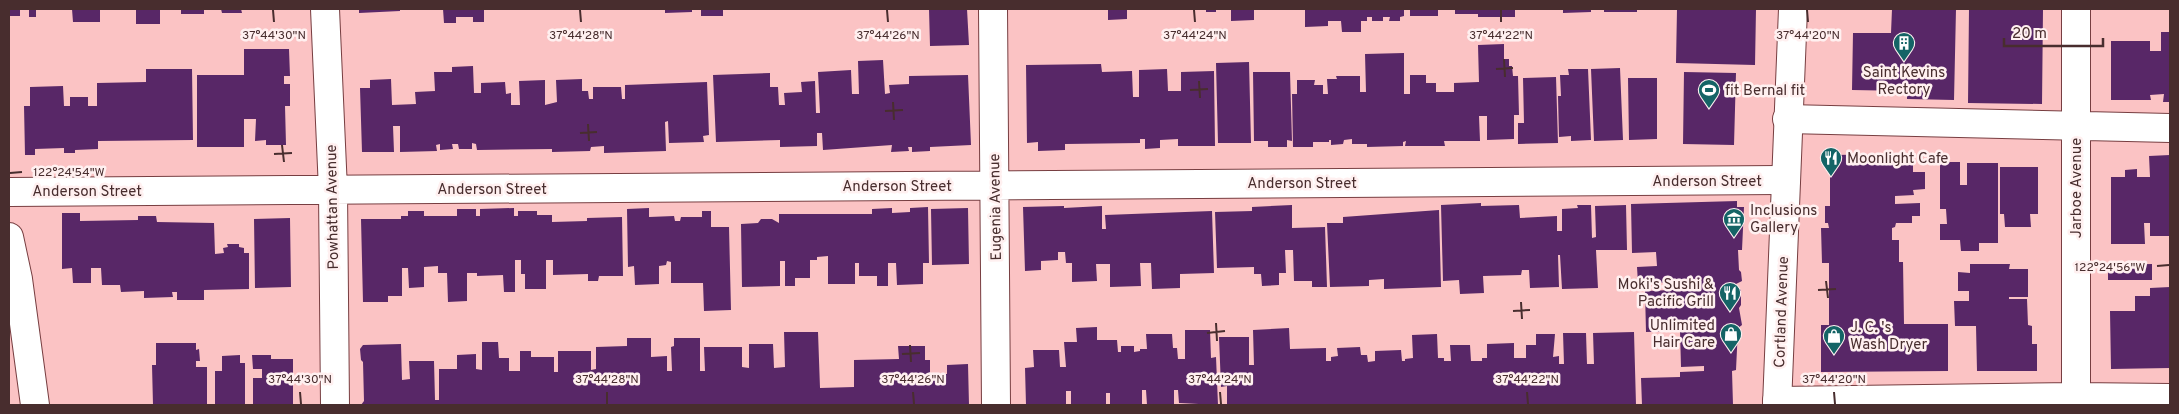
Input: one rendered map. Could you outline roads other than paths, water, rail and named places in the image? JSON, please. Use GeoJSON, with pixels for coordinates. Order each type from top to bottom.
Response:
{"type":"FeatureCollection","features":[{"type":"Feature","properties":{"kind":"street","name":"Powhattan Avenue"},"geometry":{"type":"LineString","coordinates":[[325,9],[333,190],[335,405]]}},
{"type":"Feature","properties":{"kind":"street","name":"Eugenia Avenue"},"geometry":{"type":"LineString","coordinates":[[993,9],[996,405]]}},
{"type":"Feature","properties":{"kind":"street","name":"Cortland Avenue"},"geometry":{"type":"LineString","coordinates":[[1777,403],[1793,9]]}},
{"type":"Feature","properties":{"kind":"street","name":"Jarboe Avenue"},"geometry":{"type":"LineString","coordinates":[[2076,9],[2076,397]]}},
{"type":"Feature","properties":{"kind":"street"},"geometry":{"type":"LineString","coordinates":[[1787,120],[2170,128]]}},
{"type":"Feature","properties":{"kind":"street","name":"Anderson Street"},"geometry":{"type":"LineString","coordinates":[[9,192],[1786,180]]}},
{"type":"Feature","properties":{"kind":"street"},"geometry":{"type":"LineString","coordinates":[[9,237],[18,279],[35,405]]}},
{"type":"Feature","properties":{"kind":"street"},"geometry":{"type":"LineString","coordinates":[[1777,403],[2076,397],[2170,398]]}},
{"type":"Feature","properties":{"kind":"place","name":"Saint Kevins Rectory"},"geometry":{"type":"Point","coordinates":[1904,62]}},
{"type":"Feature","properties":{"kind":"place","name":"fit Bernal fit"},"geometry":{"type":"Point","coordinates":[1709,109]}},
{"type":"Feature","properties":{"kind":"place","name":"Moonlight Cafe"},"geometry":{"type":"Point","coordinates":[1831,177]}},
{"type":"Feature","properties":{"kind":"place","name":"Inclusions Gallery"},"geometry":{"type":"Point","coordinates":[1734,238]}},
{"type":"Feature","properties":{"kind":"place","name":"Moki's Sushi & Pacific Grill"},"geometry":{"type":"Point","coordinates":[1730,312]}},
{"type":"Feature","properties":{"kind":"place","name":"Unlimited Hair Care"},"geometry":{"type":"Point","coordinates":[1731,353]}},
{"type":"Feature","properties":{"kind":"place","name":"J. C. 's Wash Dryer"},"geometry":{"type":"Point","coordinates":[1834,355]}}]}
